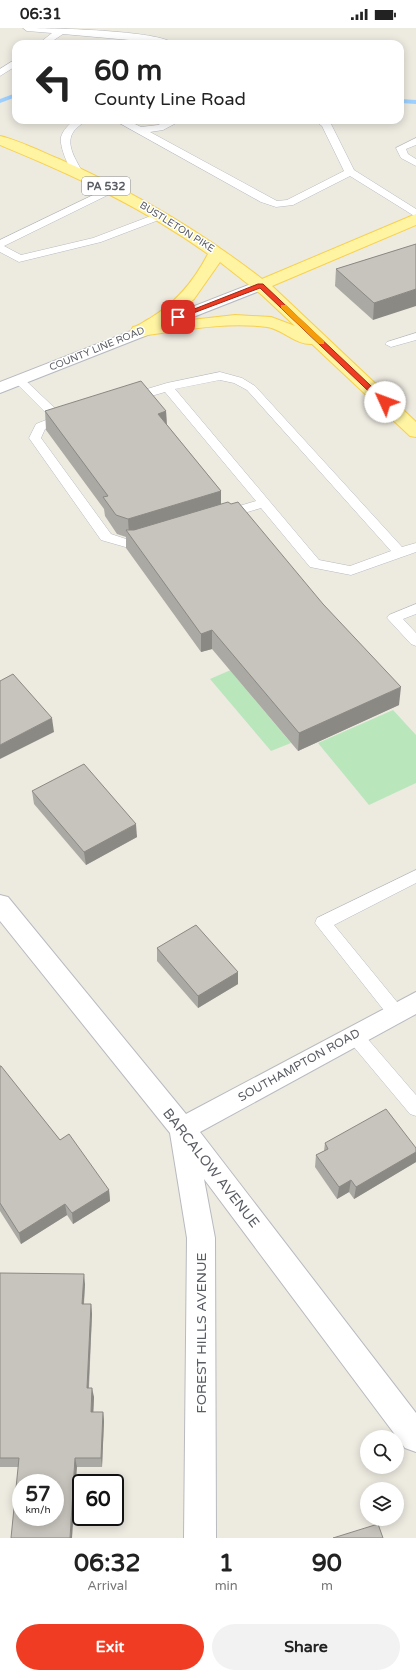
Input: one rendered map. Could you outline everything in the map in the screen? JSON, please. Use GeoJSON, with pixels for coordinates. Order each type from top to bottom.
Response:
{"type":"FeatureCollection","features":[{"type":"Feature","properties":{"kind":"main road","name":"BUSTLETON PIKE"},"geometry":{"type":"LineString","coordinates":[[2,143],[78,173],[112,189],[160,216],[217,252],[261,285]]}},
{"type":"Feature","properties":{"kind":"main road","name":"COUNTY LINE ROAD"},"geometry":{"type":"LineString","coordinates":[[261,285],[416,219]]}},
{"type":"Feature","properties":{"kind":"main road"},"geometry":{"type":"LineString","coordinates":[[139,331],[169,314],[190,296],[206,276],[217,252]]}},
{"type":"Feature","properties":{"kind":"main road","name":"PA 532"},"geometry":{"type":"LineString","coordinates":[[261,285],[416,432]]}},
{"type":"Feature","properties":{"kind":"main road"},"geometry":{"type":"LineString","coordinates":[[139,331],[235,320],[271,322],[322,344]]}},
{"type":"Feature","properties":{"kind":"street","name":"COUNTY LINE ROAD"},"geometry":{"type":"LineString","coordinates":[[0,388],[139,331],[261,285]]}},
{"type":"Feature","properties":{"kind":"street","name":"BARCALOW AVENUE"},"geometry":{"type":"LineString","coordinates":[[0,904],[182,1129],[416,1437]]}},
{"type":"Feature","properties":{"kind":"street","name":"SOUTHAMPTON ROAD"},"geometry":{"type":"LineString","coordinates":[[182,1129],[406,1008]]}},
{"type":"Feature","properties":{"kind":"street","name":"FOREST HILLS AVENUE"},"geometry":{"type":"LineString","coordinates":[[182,1129],[201,1238],[200,1538]]}},
{"type":"Feature","properties":{"kind":"lane"},"geometry":{"type":"LineString","coordinates":[[26,28],[158,40]]}},
{"type":"Feature","properties":{"kind":"lane"},"geometry":{"type":"LineString","coordinates":[[126,36],[136,28]]}},
{"type":"Feature","properties":{"kind":"lane"},"geometry":{"type":"LineString","coordinates":[[48,40],[60,31]]}},
{"type":"Feature","properties":{"kind":"lane"},"geometry":{"type":"LineString","coordinates":[[0,73],[12,65]]}},
{"type":"Feature","properties":{"kind":"lane"},"geometry":{"type":"LineString","coordinates":[[74,124],[65,135],[64,144],[78,173]]}},
{"type":"Feature","properties":{"kind":"lane"},"geometry":{"type":"LineString","coordinates":[[127,124],[159,140],[265,200],[276,204],[289,203],[350,172]]}},
{"type":"Feature","properties":{"kind":"lane"},"geometry":{"type":"LineString","coordinates":[[140,130],[160,128],[168,124]]}},
{"type":"Feature","properties":{"kind":"lane"},"geometry":{"type":"LineString","coordinates":[[326,124],[350,172],[416,214]]}},
{"type":"Feature","properties":{"kind":"lane"},"geometry":{"type":"LineString","coordinates":[[159,140],[160,128]]}},
{"type":"Feature","properties":{"kind":"lane"},"geometry":{"type":"LineString","coordinates":[[416,142],[401,148],[404,156],[416,163]]}},
{"type":"Feature","properties":{"kind":"lane"},"geometry":{"type":"LineString","coordinates":[[0,244],[112,189]]}},
{"type":"Feature","properties":{"kind":"lane"},"geometry":{"type":"LineString","coordinates":[[0,248],[19,259],[97,240],[160,216]]}},
{"type":"Feature","properties":{"kind":"lane"},"geometry":{"type":"LineString","coordinates":[[391,344],[416,336]]}},
{"type":"Feature","properties":{"kind":"lane"},"geometry":{"type":"LineString","coordinates":[[121,401],[167,387],[220,376],[238,380],[251,388],[400,553]]}},
{"type":"Feature","properties":{"kind":"lane"},"geometry":{"type":"LineString","coordinates":[[19,380],[59,419]]}},
{"type":"Feature","properties":{"kind":"lane"},"geometry":{"type":"LineString","coordinates":[[167,387],[315,564],[351,571],[416,547]]}},
{"type":"Feature","properties":{"kind":"lane"},"geometry":{"type":"LineString","coordinates":[[74,414],[40,427],[35,438],[106,537],[129,544],[159,535]]}},
{"type":"Feature","properties":{"kind":"lane"},"geometry":{"type":"LineString","coordinates":[[211,519],[264,503]]}},
{"type":"Feature","properties":{"kind":"lane"},"geometry":{"type":"LineString","coordinates":[[416,609],[394,618],[416,641]]}},
{"type":"Feature","properties":{"kind":"lane"},"geometry":{"type":"LineString","coordinates":[[406,1008],[323,923],[416,876]]}},
{"type":"Feature","properties":{"kind":"lane"},"geometry":{"type":"LineString","coordinates":[[354,1035],[416,1108]]}},
{"type":"Feature","properties":{"kind":"green space"},"geometry":{"type":"Polygon","coordinates":[[[240,666],[234,675],[291,743],[271,751],[210,679],[240,666]]]}},
{"type":"Feature","properties":{"kind":"green space"},"geometry":{"type":"Polygon","coordinates":[[[393,710],[416,735],[416,783],[369,805],[318,743],[393,710]]]}},
{"type":"Feature","properties":{"kind":"building"},"geometry":{"type":"Polygon","coordinates":[[[416,244],[416,289],[374,303],[336,269],[416,244]]]}},
{"type":"Feature","properties":{"kind":"building"},"geometry":{"type":"Polygon","coordinates":[[[141,381],[166,411],[158,414],[221,491],[128,519],[116,515],[103,497],[108,496],[45,411],[141,381]]]}},
{"type":"Feature","properties":{"kind":"building"},"geometry":{"type":"Polygon","coordinates":[[[228,502],[231,504],[238,502],[323,604],[401,687],[299,733],[212,630],[201,634],[126,530],[134,530],[228,502]]]}},
{"type":"Feature","properties":{"kind":"building"},"geometry":{"type":"Polygon","coordinates":[[[13,674],[52,718],[0,745],[0,681],[13,674]]]}},
{"type":"Feature","properties":{"kind":"building"},"geometry":{"type":"Polygon","coordinates":[[[84,764],[136,824],[84,852],[32,791],[84,764]]]}},
{"type":"Feature","properties":{"kind":"building"},"geometry":{"type":"Polygon","coordinates":[[[196,925],[238,972],[198,996],[157,948],[196,925]]]}},
{"type":"Feature","properties":{"kind":"building"},"geometry":{"type":"Polygon","coordinates":[[[0,1066],[60,1140],[69,1134],[109,1190],[72,1213],[65,1204],[19,1233],[0,1203],[0,1066]]]}},
{"type":"Feature","properties":{"kind":"building"},"geometry":{"type":"Polygon","coordinates":[[[386,1109],[416,1148],[416,1152],[356,1187],[351,1180],[339,1187],[316,1155],[328,1149],[325,1143],[386,1109]]]}},
{"type":"Feature","properties":{"kind":"building"},"geometry":{"type":"Polygon","coordinates":[[[0,1273],[84,1274],[82,1304],[91,1304],[87,1388],[92,1388],[91,1412],[103,1412],[101,1458],[75,1458],[74,1474],[72,1474],[70,1538],[11,1538],[12,1526],[64,1526],[64,1474],[17,1474],[19,1458],[0,1458],[0,1273]]]}},
{"type":"Feature","properties":{"kind":"building"},"geometry":{"type":"Polygon","coordinates":[[[372,1526],[379,1526],[383,1538],[333,1538],[372,1526]]]}},
{"type":"Feature","properties":{"kind":"waterway"},"geometry":{"type":"LineString","coordinates":[[0,101],[12,96]]}},
{"type":"Feature","properties":{"kind":"waterway"},"geometry":{"type":"LineString","coordinates":[[404,101],[416,102]]}},
{"type":"Feature","properties":{"kind":"slow traffic"},"geometry":{"type":"LineString","coordinates":[[284,307],[321,343]]}},
{"type":"Feature","properties":{"kind":"route"},"geometry":{"type":"LineString","coordinates":[[178,317],[261,285],[385,402]]}}]}
